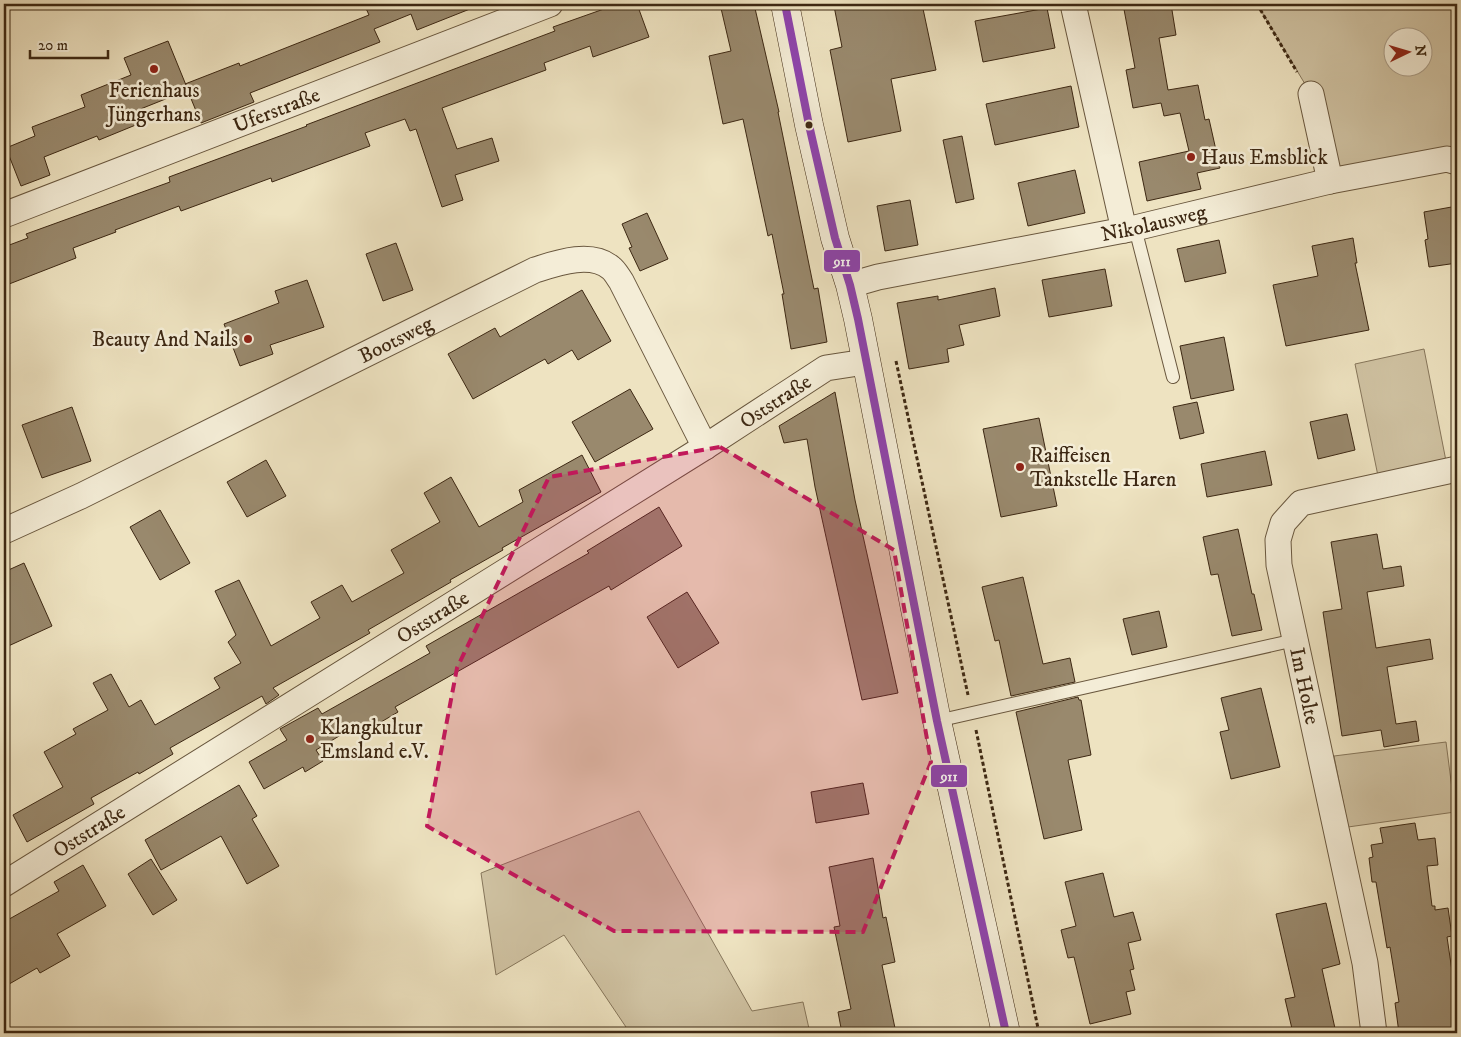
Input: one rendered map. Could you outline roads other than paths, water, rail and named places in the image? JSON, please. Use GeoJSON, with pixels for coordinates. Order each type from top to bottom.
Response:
{"type":"FeatureCollection","features":[{"type":"Feature","properties":{"kind":"street","name":"Uferstraße"},"geometry":{"type":"LineString","coordinates":[[4,215],[550,4]]}},
{"type":"Feature","properties":{"kind":"street"},"geometry":{"type":"LineString","coordinates":[[785,4],[809,126],[835,238],[850,285],[937,722],[1006,1033]]}},
{"type":"Feature","properties":{"kind":"street"},"geometry":{"type":"LineString","coordinates":[[1073,4],[1129,229]]}},
{"type":"Feature","properties":{"kind":"street"},"geometry":{"type":"LineString","coordinates":[[1311,94],[1330,181]]}},
{"type":"Feature","properties":{"kind":"street","name":"Nikolausweg"},"geometry":{"type":"LineString","coordinates":[[850,285],[878,277],[1129,229],[1330,181],[1447,159],[1457,162]]}},
{"type":"Feature","properties":{"kind":"street","name":"Bootsweg"},"geometry":{"type":"LineString","coordinates":[[4,531],[82,496],[535,270],[560,262],[593,259],[611,268],[621,281],[705,447]]}},
{"type":"Feature","properties":{"kind":"street","name":"Oststraße"},"geometry":{"type":"LineString","coordinates":[[4,884],[705,447],[826,368],[865,362]]}},
{"type":"Feature","properties":{"kind":"street","name":"Im Holte"},"geometry":{"type":"LineString","coordinates":[[1374,1033],[1365,963],[1279,565],[1278,540],[1283,523],[1301,503],[1457,469]]}},
{"type":"Feature","properties":{"kind":"lane"},"geometry":{"type":"LineString","coordinates":[[1129,229],[1172,377]]}},
{"type":"Feature","properties":{"kind":"lane"},"geometry":{"type":"LineString","coordinates":[[937,722],[1295,640]]}},
{"type":"Feature","properties":{"kind":"place","name":"Ferienhaus Jüngerhans"},"geometry":{"type":"Point","coordinates":[154,69]}},
{"type":"Feature","properties":{"kind":"place","name":"Haus Emsblick"},"geometry":{"type":"Point","coordinates":[1191,157]}},
{"type":"Feature","properties":{"kind":"place","name":"Beauty And Nails"},"geometry":{"type":"Point","coordinates":[248,339]}},
{"type":"Feature","properties":{"kind":"place","name":"Raiffeisen Tankstelle Haren"},"geometry":{"type":"Point","coordinates":[1020,467]}},
{"type":"Feature","properties":{"kind":"place","name":"Klangkultur Emsland e.V."},"geometry":{"type":"Point","coordinates":[310,739]}}]}
